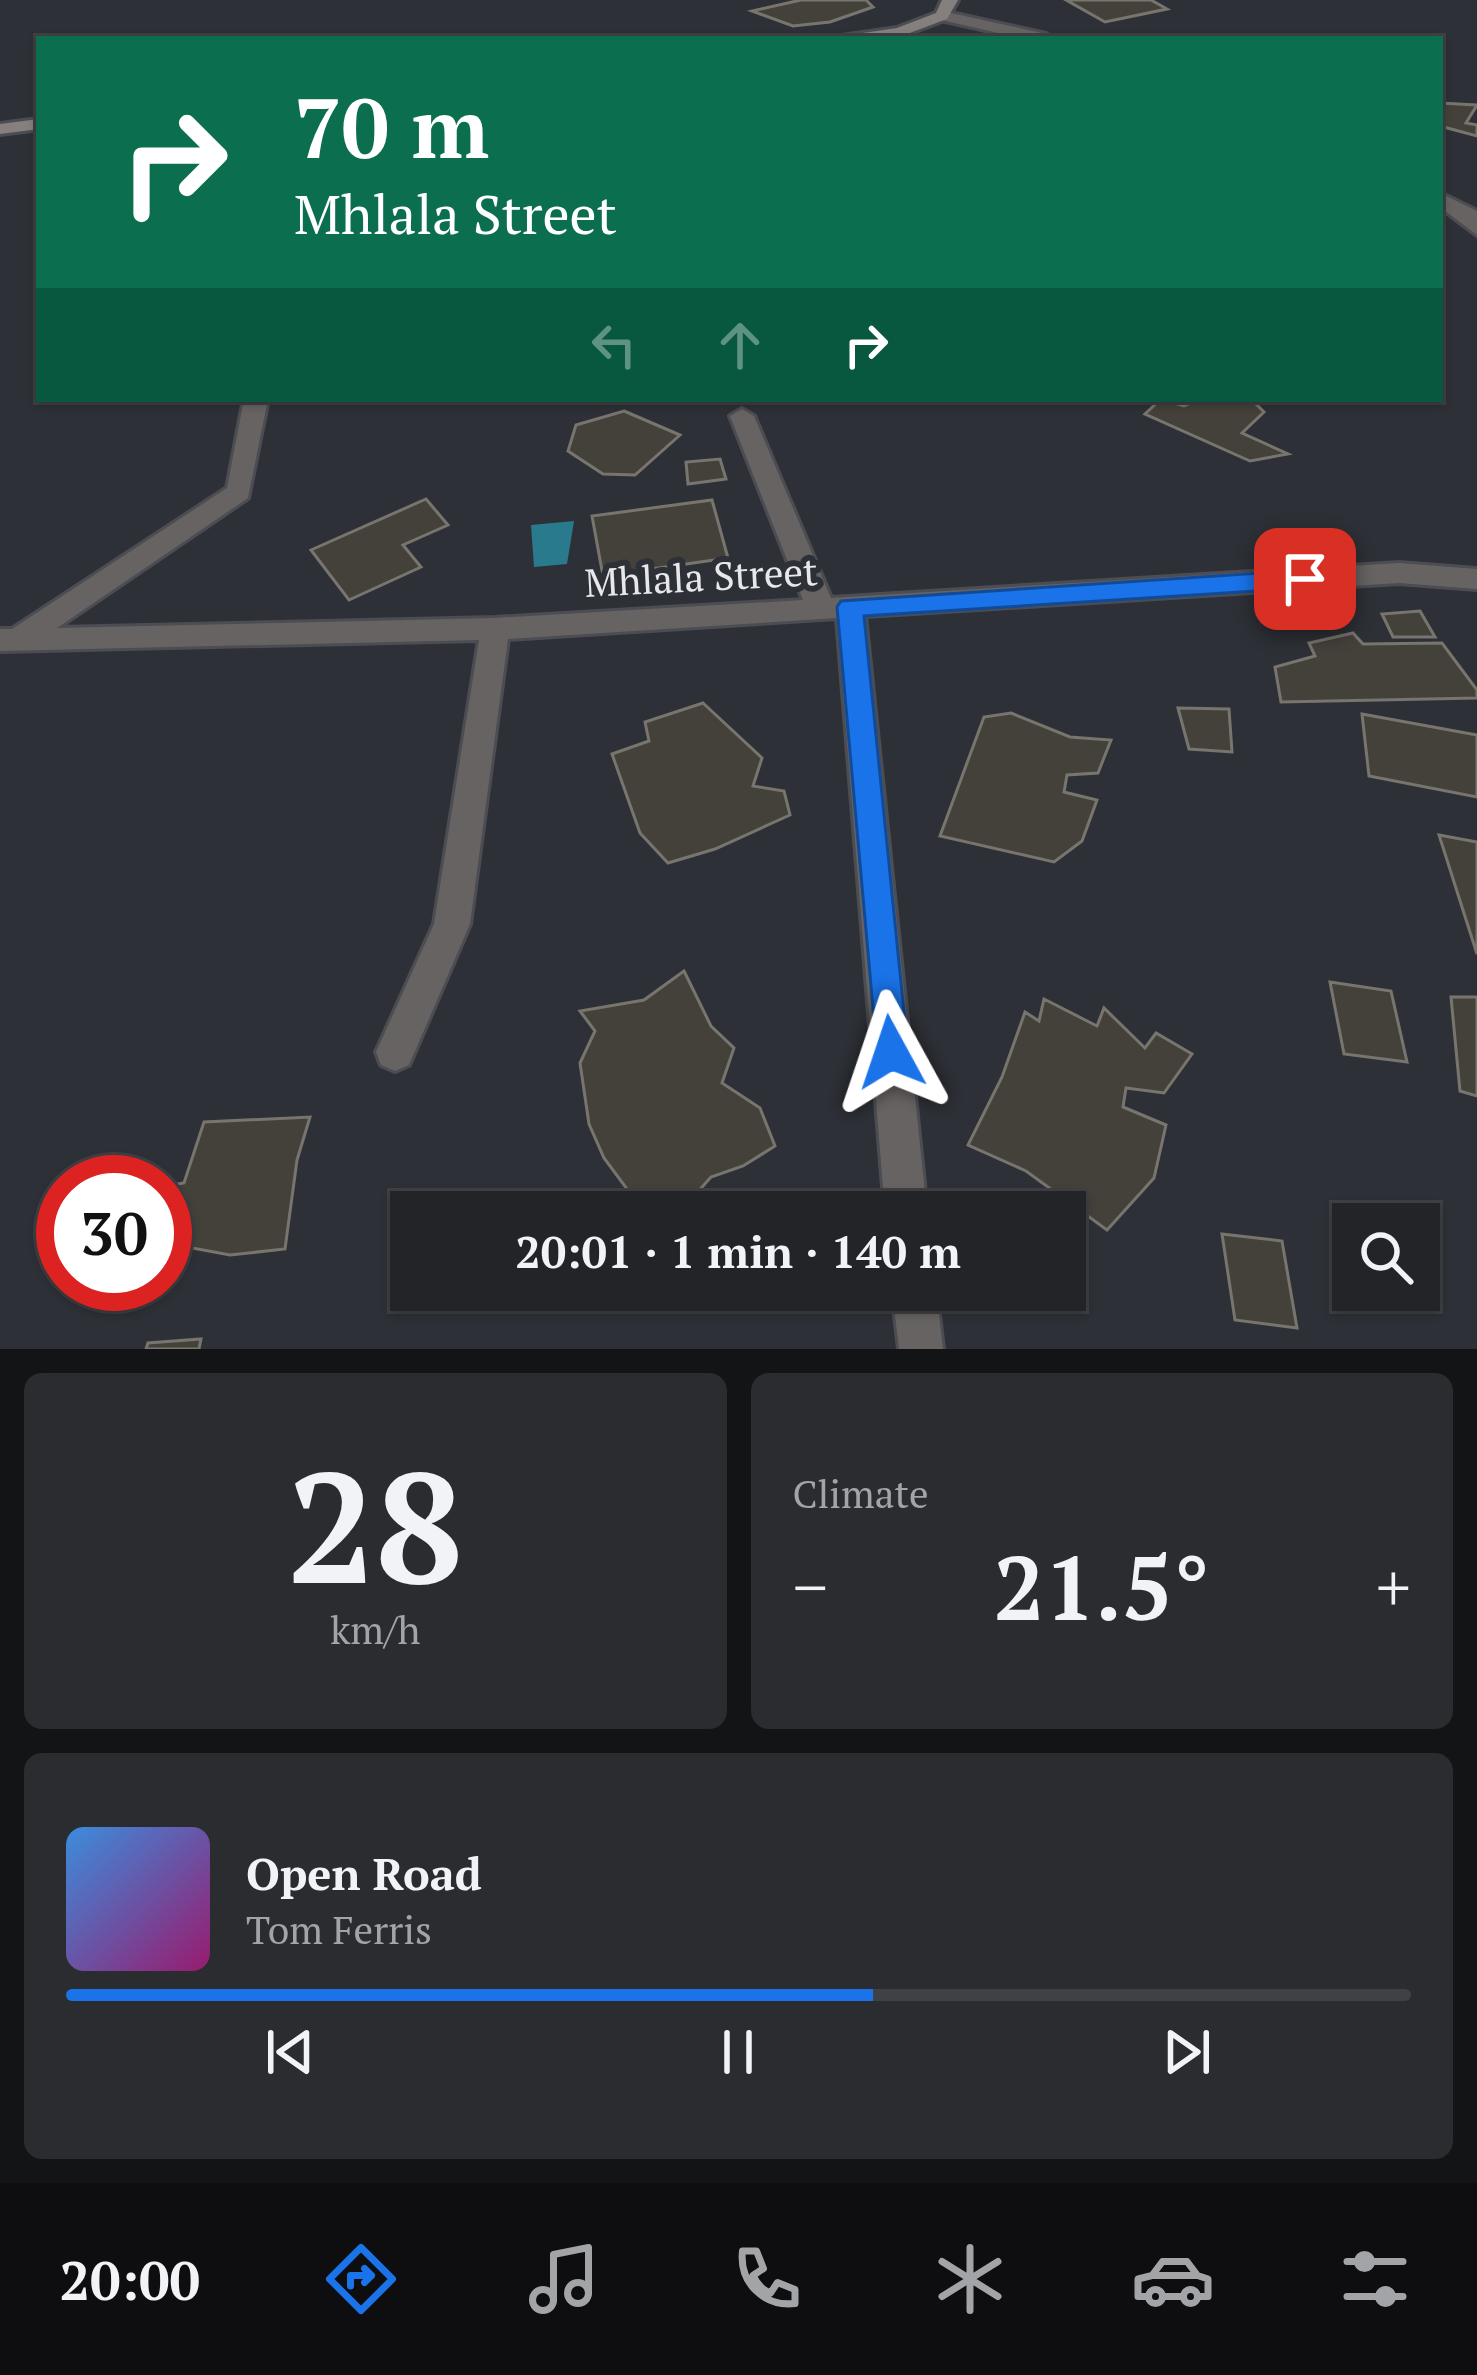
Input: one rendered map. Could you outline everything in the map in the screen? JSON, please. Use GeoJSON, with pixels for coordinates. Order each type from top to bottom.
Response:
{"type":"FeatureCollection","features":[{"type":"Feature","properties":{"kind":"street"},"geometry":{"type":"LineString","coordinates":[[859,36],[899,32],[946,8],[1036,36]]}},
{"type":"Feature","properties":{"kind":"street"},"geometry":{"type":"LineString","coordinates":[[0,128],[36,124]]}},
{"type":"Feature","properties":{"kind":"street"},"geometry":{"type":"LineString","coordinates":[[1443,201],[1471,217],[1477,229]]}},
{"type":"Feature","properties":{"kind":"street"},"geometry":{"type":"LineString","coordinates":[[10,639],[239,492],[255,402]]}},
{"type":"Feature","properties":{"kind":"street"},"geometry":{"type":"LineString","coordinates":[[742,416],[835,608],[904,1191]]}},
{"type":"Feature","properties":{"kind":"street","name":"Mhlala Street"},"geometry":{"type":"LineString","coordinates":[[10,639],[495,629],[1399,573],[1477,579]]}},
{"type":"Feature","properties":{"kind":"street"},"geometry":{"type":"LineString","coordinates":[[395,1052],[452,924],[495,629]]}},
{"type":"Feature","properties":{"kind":"street"},"geometry":{"type":"LineString","coordinates":[[916,1311],[921,1349]]}},
{"type":"Feature","properties":{"kind":"water"},"geometry":{"type":"Polygon","coordinates":[[[574,521],[567,564],[534,567],[531,525],[574,521]]]}},
{"type":"Feature","properties":{"kind":"building"},"geometry":{"type":"Polygon","coordinates":[[[801,0],[866,0],[873,7],[830,22],[793,26],[752,11],[801,0]]]}},
{"type":"Feature","properties":{"kind":"building"},"geometry":{"type":"Polygon","coordinates":[[[1066,0],[1151,0],[1167,9],[1105,22],[1066,0]]]}},
{"type":"Feature","properties":{"kind":"building"},"geometry":{"type":"Polygon","coordinates":[[[1443,103],[1477,105],[1466,123],[1477,125],[1477,136],[1443,127],[1443,103]]]}},
{"type":"Feature","properties":{"kind":"building"},"geometry":{"type":"Polygon","coordinates":[[[1158,402],[1184,406],[1254,402],[1264,412],[1242,433],[1288,454],[1250,461],[1145,414],[1158,402]]]}},
{"type":"Feature","properties":{"kind":"building"},"geometry":{"type":"Polygon","coordinates":[[[624,411],[680,435],[635,475],[603,474],[568,451],[576,425],[624,411]]]}},
{"type":"Feature","properties":{"kind":"building"},"geometry":{"type":"Polygon","coordinates":[[[720,459],[726,479],[688,484],[686,462],[720,459]]]}},
{"type":"Feature","properties":{"kind":"building"},"geometry":{"type":"Polygon","coordinates":[[[426,499],[448,525],[403,545],[421,567],[349,600],[311,550],[426,499]]]}},
{"type":"Feature","properties":{"kind":"building"},"geometry":{"type":"Polygon","coordinates":[[[712,500],[728,558],[603,576],[592,516],[712,500]]]}},
{"type":"Feature","properties":{"kind":"building"},"geometry":{"type":"Polygon","coordinates":[[[1420,611],[1435,637],[1393,637],[1382,614],[1420,611]]]}},
{"type":"Feature","properties":{"kind":"building"},"geometry":{"type":"Polygon","coordinates":[[[1353,633],[1363,644],[1442,643],[1477,690],[1477,698],[1281,702],[1275,667],[1315,656],[1309,643],[1353,633]]]}},
{"type":"Feature","properties":{"kind":"building"},"geometry":{"type":"Polygon","coordinates":[[[703,703],[762,758],[753,786],[784,791],[790,815],[715,849],[668,863],[640,833],[612,754],[649,741],[645,722],[703,703]]]}},
{"type":"Feature","properties":{"kind":"building"},"geometry":{"type":"Polygon","coordinates":[[[1178,708],[1229,709],[1232,752],[1189,749],[1178,708]]]}},
{"type":"Feature","properties":{"kind":"building"},"geometry":{"type":"Polygon","coordinates":[[[1011,713],[1070,737],[1111,740],[1098,773],[1067,775],[1064,792],[1097,800],[1082,841],[1054,862],[940,836],[984,717],[1011,713]]]}},
{"type":"Feature","properties":{"kind":"building"},"geometry":{"type":"Polygon","coordinates":[[[1362,714],[1477,735],[1477,797],[1369,776],[1362,714]]]}},
{"type":"Feature","properties":{"kind":"building"},"geometry":{"type":"Polygon","coordinates":[[[1439,835],[1477,842],[1477,954],[1439,835]]]}},
{"type":"Feature","properties":{"kind":"building"},"geometry":{"type":"Polygon","coordinates":[[[684,971],[711,1026],[734,1048],[722,1083],[760,1108],[775,1146],[743,1166],[711,1177],[699,1191],[628,1191],[604,1158],[589,1124],[580,1063],[595,1031],[580,1011],[644,1000],[684,971]]]}},
{"type":"Feature","properties":{"kind":"building"},"geometry":{"type":"Polygon","coordinates":[[[1330,982],[1391,991],[1407,1062],[1344,1054],[1330,982]]]}},
{"type":"Feature","properties":{"kind":"building"},"geometry":{"type":"Polygon","coordinates":[[[1451,997],[1477,997],[1477,1096],[1460,1091],[1451,997]]]}},
{"type":"Feature","properties":{"kind":"building"},"geometry":{"type":"Polygon","coordinates":[[[1044,999],[1097,1026],[1104,1008],[1145,1048],[1156,1033],[1192,1054],[1164,1093],[1126,1088],[1123,1107],[1166,1125],[1154,1178],[1107,1230],[1086,1215],[1086,1191],[1053,1191],[1026,1171],[968,1145],[1002,1077],[1025,1012],[1039,1021],[1044,999]]]}},
{"type":"Feature","properties":{"kind":"building"},"geometry":{"type":"Polygon","coordinates":[[[310,1117],[297,1160],[285,1249],[230,1255],[192,1248],[192,1159],[204,1122],[310,1117]]]}},
{"type":"Feature","properties":{"kind":"building"},"geometry":{"type":"Polygon","coordinates":[[[1222,1234],[1282,1241],[1297,1328],[1235,1320],[1222,1234]]]}},
{"type":"Feature","properties":{"kind":"building"},"geometry":{"type":"Polygon","coordinates":[[[201,1339],[199,1349],[146,1349],[148,1343],[201,1339]]]}},
{"type":"Feature","properties":{"kind":"route"},"geometry":{"type":"LineString","coordinates":[[891,1052],[850,607],[1305,579]]}}]}
